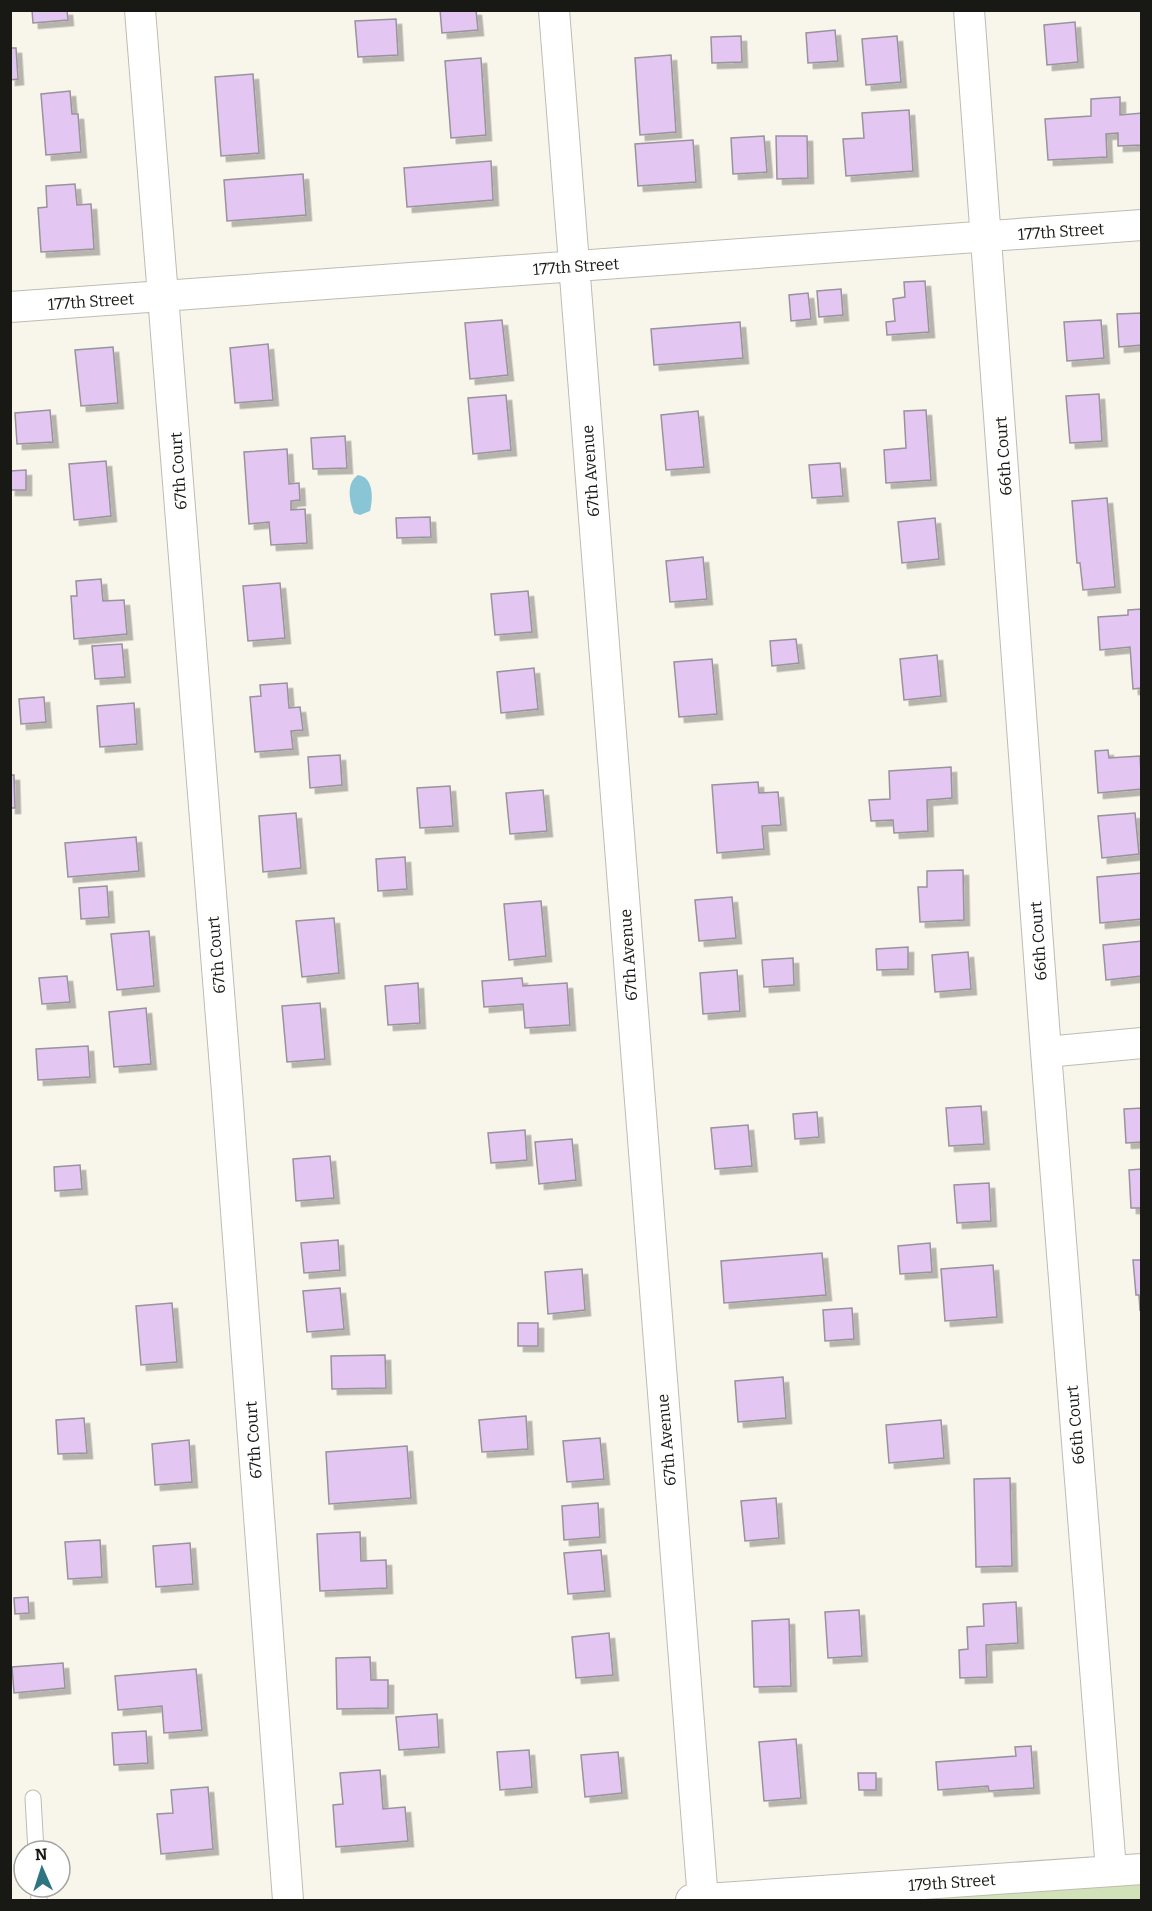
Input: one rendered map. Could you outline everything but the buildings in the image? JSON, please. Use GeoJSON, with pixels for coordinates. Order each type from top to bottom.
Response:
{"type":"FeatureCollection","features":[{"type":"Feature","properties":{"kind":"street","name":"67th Court"},"geometry":{"type":"LineString","coordinates":[[140,10],[288,1900]]}},
{"type":"Feature","properties":{"kind":"street","name":"67th Avenue"},"geometry":{"type":"LineString","coordinates":[[554,10],[702,1900]]}},
{"type":"Feature","properties":{"kind":"street","name":"66th Court"},"geometry":{"type":"LineString","coordinates":[[969,10],[1046,1052],[1111,1870]]}},
{"type":"Feature","properties":{"kind":"street","name":"177th Street"},"geometry":{"type":"LineString","coordinates":[[10,307],[1142,225]]}},
{"type":"Feature","properties":{"kind":"street"},"geometry":{"type":"LineString","coordinates":[[1046,1052],[1142,1043]]}},
{"type":"Feature","properties":{"kind":"street","name":"179th Street"},"geometry":{"type":"LineString","coordinates":[[692,1900],[794,1897],[1142,1869]]}},
{"type":"Feature","properties":{"kind":"lane"},"geometry":{"type":"LineString","coordinates":[[33,1798],[35,1839]]}},
{"type":"Feature","properties":{"kind":"green space"},"geometry":{"type":"Polygon","coordinates":[[[1141,1880],[1141,1900],[847,1900],[1141,1880]]]}},
{"type":"Feature","properties":{"kind":"water"},"geometry":{"type":"Polygon","coordinates":[[[358,475],[370,484],[372,495],[370,511],[360,515],[354,513],[350,492],[352,482],[358,475]]]}}]}
